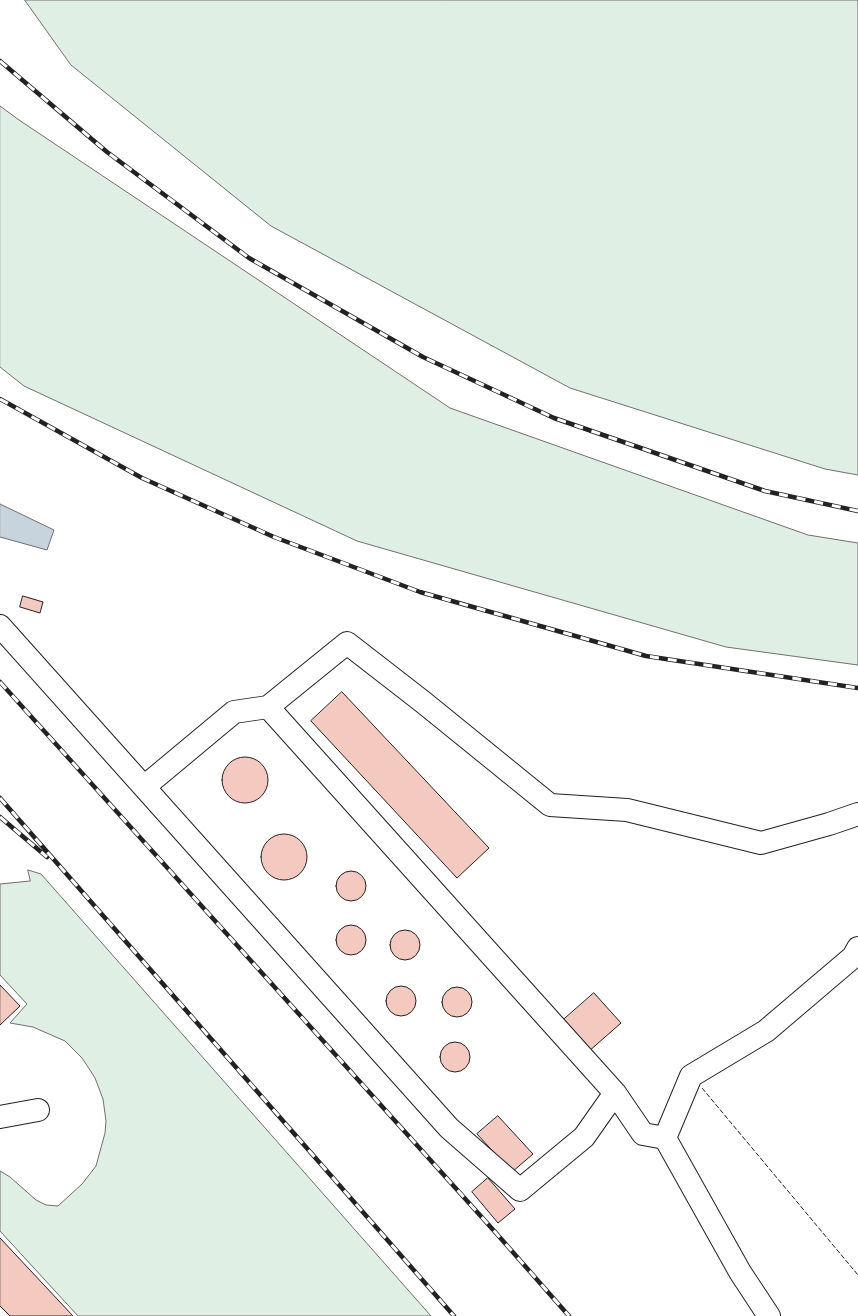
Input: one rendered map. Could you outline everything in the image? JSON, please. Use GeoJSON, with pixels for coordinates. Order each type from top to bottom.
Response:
{"type":"FeatureCollection","features":[{"type":"Feature","properties":{"kind":"lane"},"geometry":{"type":"LineString","coordinates":[[0,626],[449,1128],[520,1190],[584,1137],[615,1092]]}},
{"type":"Feature","properties":{"kind":"lane"},"geometry":{"type":"LineString","coordinates":[[144,787],[234,712],[268,707],[347,643],[423,702],[550,805],[627,810],[762,842],[858,814]]}},
{"type":"Feature","properties":{"kind":"lane"},"geometry":{"type":"LineString","coordinates":[[268,707],[615,1092],[643,1134],[665,1138]]}},
{"type":"Feature","properties":{"kind":"lane"},"geometry":{"type":"LineString","coordinates":[[665,1138],[691,1076],[766,1031],[853,957],[858,948]]}},
{"type":"Feature","properties":{"kind":"lane"},"geometry":{"type":"LineString","coordinates":[[0,1117],[38,1110]]}},
{"type":"Feature","properties":{"kind":"lane"},"geometry":{"type":"LineString","coordinates":[[665,1138],[740,1272],[769,1316]]}},
{"type":"Feature","properties":{"kind":"green space"},"geometry":{"type":"Polygon","coordinates":[[[25,0],[858,0],[858,475],[825,469],[570,388],[271,226],[71,65],[25,0]]]}},
{"type":"Feature","properties":{"kind":"green space"},"geometry":{"type":"Polygon","coordinates":[[[0,106],[450,408],[808,535],[858,543],[858,665],[726,647],[357,541],[24,386],[0,367],[0,106]]]}},
{"type":"Feature","properties":{"kind":"green space"},"geometry":{"type":"Polygon","coordinates":[[[28,870],[41,874],[431,1316],[78,1316],[0,1231],[0,1171],[10,1177],[36,1200],[46,1205],[58,1206],[82,1184],[96,1166],[105,1133],[106,1121],[103,1099],[95,1078],[82,1058],[65,1041],[33,1027],[10,1023],[27,1004],[0,975],[0,884],[30,881],[28,870]]]}},
{"type":"Feature","properties":{"kind":"shaded area"},"geometry":{"type":"Polygon","coordinates":[[[0,504],[54,530],[47,550],[0,537],[0,504]]]}},
{"type":"Feature","properties":{"kind":"building"},"geometry":{"type":"Polygon","coordinates":[[[23,596],[43,602],[40,613],[20,607],[23,596]]]}},
{"type":"Feature","properties":{"kind":"building"},"geometry":{"type":"Polygon","coordinates":[[[342,692],[489,848],[457,878],[311,721],[342,692]]]}},
{"type":"Feature","properties":{"kind":"building"},"geometry":{"type":"Polygon","coordinates":[[[240,757],[250,757],[258,761],[264,767],[268,775],[268,785],[264,793],[258,799],[250,803],[240,803],[232,799],[226,793],[222,785],[222,775],[226,767],[232,761],[240,757]]]}},
{"type":"Feature","properties":{"kind":"building"},"geometry":{"type":"Polygon","coordinates":[[[279,834],[289,834],[297,838],[303,844],[307,852],[307,862],[303,870],[297,876],[289,880],[279,880],[271,876],[265,870],[261,862],[261,852],[265,844],[271,838],[279,834]]]}},
{"type":"Feature","properties":{"kind":"building"},"geometry":{"type":"Polygon","coordinates":[[[351,871],[362,875],[366,886],[362,897],[351,901],[340,897],[336,886],[340,875],[351,871]]]}},
{"type":"Feature","properties":{"kind":"building"},"geometry":{"type":"Polygon","coordinates":[[[351,925],[362,929],[366,940],[362,951],[351,955],[340,951],[336,940],[340,929],[351,925]]]}},
{"type":"Feature","properties":{"kind":"building"},"geometry":{"type":"Polygon","coordinates":[[[405,930],[416,934],[420,945],[416,956],[405,960],[394,956],[390,945],[394,934],[405,930]]]}},
{"type":"Feature","properties":{"kind":"building"},"geometry":{"type":"Polygon","coordinates":[[[0,985],[20,1006],[0,1025],[0,985]]]}},
{"type":"Feature","properties":{"kind":"building"},"geometry":{"type":"Polygon","coordinates":[[[401,986],[412,990],[416,1001],[412,1012],[401,1016],[390,1012],[386,1001],[390,990],[401,986]]]}},
{"type":"Feature","properties":{"kind":"building"},"geometry":{"type":"Polygon","coordinates":[[[457,987],[468,991],[472,1002],[468,1013],[457,1017],[446,1013],[442,1002],[446,991],[457,987]]]}},
{"type":"Feature","properties":{"kind":"building"},"geometry":{"type":"Polygon","coordinates":[[[594,993],[621,1023],[588,1052],[561,1022],[594,993]]]}},
{"type":"Feature","properties":{"kind":"building"},"geometry":{"type":"Polygon","coordinates":[[[455,1042],[466,1046],[470,1057],[466,1068],[455,1072],[444,1068],[440,1057],[444,1046],[455,1042]]]}},
{"type":"Feature","properties":{"kind":"building"},"geometry":{"type":"Polygon","coordinates":[[[498,1116],[533,1154],[512,1172],[477,1134],[498,1116]]]}},
{"type":"Feature","properties":{"kind":"building"},"geometry":{"type":"Polygon","coordinates":[[[488,1178],[515,1209],[498,1223],[472,1192],[488,1178]]]}},
{"type":"Feature","properties":{"kind":"building"},"geometry":{"type":"Polygon","coordinates":[[[0,1238],[73,1316],[10,1316],[0,1306],[0,1238]]]}},
{"type":"Feature","properties":{"kind":"railway"},"geometry":{"type":"LineString","coordinates":[[0,61],[107,152],[249,258],[423,357],[554,418],[765,491],[858,511]]}},
{"type":"Feature","properties":{"kind":"railway"},"geometry":{"type":"LineString","coordinates":[[0,399],[142,478],[274,537],[420,592],[646,656],[858,688]]}},
{"type":"Feature","properties":{"kind":"railway"},"geometry":{"type":"LineString","coordinates":[[0,682],[569,1316]]}},
{"type":"Feature","properties":{"kind":"railway"},"geometry":{"type":"LineString","coordinates":[[0,798],[454,1316]]}},
{"type":"Feature","properties":{"kind":"railway"},"geometry":{"type":"LineString","coordinates":[[0,817],[47,857]]}},
{"type":"Feature","properties":{"kind":"fence"},"geometry":{"type":"LineString","coordinates":[[702,1088],[858,1275]]}}]}
